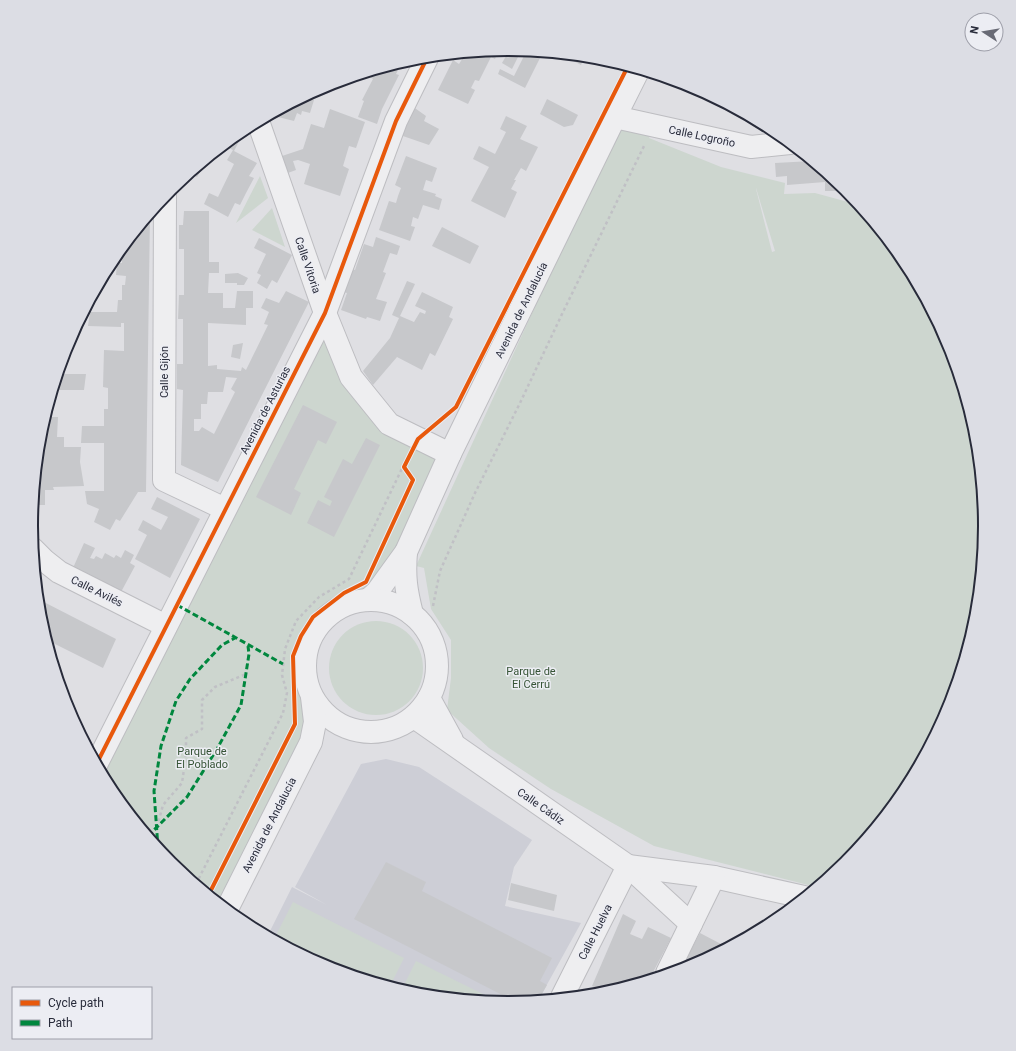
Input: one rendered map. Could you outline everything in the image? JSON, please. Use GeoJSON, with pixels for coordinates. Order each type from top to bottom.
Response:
{"type":"FeatureCollection","features":[{"type":"Feature","properties":{"kind":"street","name":"Avenida de Asturias"},"geometry":{"type":"LineString","coordinates":[[100,758],[325,313],[396,121],[424,64]]}},
{"type":"Feature","properties":{"kind":"street","name":"Avenida de Andalucía"},"geometry":{"type":"LineString","coordinates":[[368,600],[377,592],[406,552],[450,454],[637,74]]}},
{"type":"Feature","properties":{"kind":"street","name":"Calle Logroño"},"geometry":{"type":"LineString","coordinates":[[615,117],[751,147],[781,144]]}},
{"type":"Feature","properties":{"kind":"street","name":"Calle Vitoria"},"geometry":{"type":"LineString","coordinates":[[261,126],[325,313],[350,378],[389,424],[450,454]]}},
{"type":"Feature","properties":{"kind":"street","name":"Calle Gijón"},"geometry":{"type":"LineString","coordinates":[[164,206],[164,480],[225,509]]}},
{"type":"Feature","properties":{"kind":"street","name":"Avenida de Andalucía"},"geometry":{"type":"LineString","coordinates":[[406,552],[406,591],[412,614]]}},
{"type":"Feature","properties":{"kind":"street","name":"Calle Avilés"},"geometry":{"type":"LineString","coordinates":[[39,555],[60,572],[166,626]]}},
{"type":"Feature","properties":{"kind":"street"},"geometry":{"type":"LineString","coordinates":[[368,600],[391,603],[412,614],[427,632],[436,653],[436,676],[429,698],[414,716],[394,728],[372,733],[349,729],[329,718],[312,697],[305,675],[307,652],[315,631],[327,617],[346,605],[368,600]]}},
{"type":"Feature","properties":{"kind":"street","name":"Avenida de Andalucía"},"geometry":{"type":"LineString","coordinates":[[230,904],[311,742],[315,722],[312,697]]}},
{"type":"Feature","properties":{"kind":"street","name":"Calle Cádiz"},"geometry":{"type":"LineString","coordinates":[[429,698],[454,745]]}},
{"type":"Feature","properties":{"kind":"street","name":"Calle Cádiz"},"geometry":{"type":"LineString","coordinates":[[414,716],[628,866],[691,924]]}},
{"type":"Feature","properties":{"kind":"street"},"geometry":{"type":"LineString","coordinates":[[311,742],[349,729]]}},
{"type":"Feature","properties":{"kind":"street","name":"Calle Cádiz"},"geometry":{"type":"LineString","coordinates":[[628,866],[714,878],[797,896]]}},
{"type":"Feature","properties":{"kind":"street","name":"Calle Huelva"},"geometry":{"type":"LineString","coordinates":[[565,991],[628,866]]}},
{"type":"Feature","properties":{"kind":"street"},"geometry":{"type":"LineString","coordinates":[[670,967],[714,878]]}},
{"type":"Feature","properties":{"kind":"path"},"geometry":{"type":"LineString","coordinates":[[427,632],[440,571],[475,493],[655,126]]}},
{"type":"Feature","properties":{"kind":"path"},"geometry":{"type":"LineString","coordinates":[[409,474],[404,467],[417,438]]}},
{"type":"Feature","properties":{"kind":"path"},"geometry":{"type":"LineString","coordinates":[[198,879],[283,713],[287,693],[282,675],[285,648],[296,621],[319,597],[350,580],[417,438]]}},
{"type":"Feature","properties":{"kind":"path"},"geometry":{"type":"LineString","coordinates":[[157,827],[163,805],[182,783],[186,755],[186,738],[202,728],[202,700],[215,687],[246,674]]}},
{"type":"Feature","properties":{"kind":"shaded area"},"geometry":{"type":"Polygon","coordinates":[[[386,759],[419,767],[532,840],[514,867],[505,906],[581,923],[542,994],[508,996],[447,991],[416,986],[357,971],[328,960],[270,931],[292,887],[327,905],[295,887],[361,764],[386,759]]]}},
{"type":"Feature","properties":{"kind":"green space","name":"Parque de El Cerrú"},"geometry":{"type":"Polygon","coordinates":[[[618,126],[655,126],[649,138],[721,167],[785,183],[784,194],[815,193],[848,202],[881,239],[899,264],[930,318],[953,374],[969,434],[974,464],[978,526],[974,587],[969,617],[953,677],[930,733],[915,761],[881,812],[840,858],[810,885],[654,846],[551,789],[489,748],[447,710],[451,678],[451,640],[431,609],[424,568],[416,566],[618,126]],[[756,188],[772,252],[775,251],[756,188]]]}},
{"type":"Feature","properties":{"kind":"green space"},"geometry":{"type":"Polygon","coordinates":[[[260,176],[268,198],[236,223],[260,176]]]}},
{"type":"Feature","properties":{"kind":"green space"},"geometry":{"type":"Polygon","coordinates":[[[272,208],[285,247],[252,230],[272,208]]]}},
{"type":"Feature","properties":{"kind":"green space","name":"Parque de El Poblado"},"geometry":{"type":"Polygon","coordinates":[[[325,313],[389,424],[450,454],[368,600],[346,605],[327,617],[315,631],[307,652],[305,675],[312,697],[315,722],[230,903],[198,879],[155,835],[135,812],[117,787],[100,758],[325,313]]]}},
{"type":"Feature","properties":{"kind":"green space"},"geometry":{"type":"Polygon","coordinates":[[[376,621],[394,625],[409,635],[419,650],[423,668],[419,686],[409,701],[394,711],[376,715],[358,711],[343,701],[333,686],[329,668],[333,650],[343,635],[358,625],[376,621]]]}},
{"type":"Feature","properties":{"kind":"green space"},"geometry":{"type":"Polygon","coordinates":[[[293,902],[404,958],[393,981],[357,971],[328,960],[276,935],[293,902]]]}},
{"type":"Feature","properties":{"kind":"green space"},"geometry":{"type":"Polygon","coordinates":[[[416,961],[484,994],[447,991],[405,983],[416,961]]]}},
{"type":"Feature","properties":{"kind":"building"},"geometry":{"type":"Polygon","coordinates":[[[496,56],[495,59],[491,57],[479,81],[475,80],[471,88],[475,90],[468,104],[438,90],[453,60],[459,64],[463,58],[496,56]]]}},
{"type":"Feature","properties":{"kind":"building"},"geometry":{"type":"Polygon","coordinates":[[[506,56],[518,56],[512,69],[502,63],[506,56]]]}},
{"type":"Feature","properties":{"kind":"building"},"geometry":{"type":"Polygon","coordinates":[[[524,57],[540,57],[525,88],[498,74],[500,69],[514,76],[524,57]]]}},
{"type":"Feature","properties":{"kind":"building"},"geometry":{"type":"Polygon","coordinates":[[[572,61],[582,62],[581,65],[572,61]]]}},
{"type":"Feature","properties":{"kind":"building"},"geometry":{"type":"Polygon","coordinates":[[[398,69],[396,74],[399,75],[382,109],[377,124],[358,117],[364,101],[362,100],[373,79],[370,77],[398,69]]]}},
{"type":"Feature","properties":{"kind":"building"},"geometry":{"type":"Polygon","coordinates":[[[310,99],[314,100],[310,113],[302,111],[301,115],[297,113],[294,121],[278,117],[278,115],[300,104],[310,99]]]}},
{"type":"Feature","properties":{"kind":"building"},"geometry":{"type":"Polygon","coordinates":[[[547,99],[578,115],[573,125],[564,127],[540,114],[547,99]]]}},
{"type":"Feature","properties":{"kind":"building"},"geometry":{"type":"Polygon","coordinates":[[[412,106],[426,116],[424,121],[439,129],[429,145],[400,135],[412,106]]]}},
{"type":"Feature","properties":{"kind":"building"},"geometry":{"type":"Polygon","coordinates":[[[330,109],[365,122],[356,148],[349,146],[343,166],[349,169],[340,196],[304,184],[310,164],[298,160],[293,161],[296,170],[285,174],[279,157],[303,149],[311,124],[324,128],[330,109]]]}},
{"type":"Feature","properties":{"kind":"building"},"geometry":{"type":"Polygon","coordinates":[[[506,116],[527,126],[520,139],[538,147],[526,171],[521,168],[514,180],[516,180],[511,189],[517,192],[505,218],[471,201],[489,167],[473,159],[479,146],[495,154],[506,132],[500,129],[506,116]]]}},
{"type":"Feature","properties":{"kind":"building"},"geometry":{"type":"Polygon","coordinates":[[[240,140],[234,151],[257,163],[249,176],[254,178],[240,205],[235,203],[228,217],[204,204],[209,193],[218,197],[234,164],[227,160],[233,150],[229,148],[240,140]]]}},
{"type":"Feature","properties":{"kind":"building"},"geometry":{"type":"Polygon","coordinates":[[[406,156],[437,168],[432,182],[426,180],[423,190],[436,194],[435,196],[442,199],[439,210],[423,205],[418,219],[413,217],[411,226],[415,227],[410,241],[379,230],[389,201],[396,203],[401,188],[395,185],[406,156]]]}},
{"type":"Feature","properties":{"kind":"building"},"geometry":{"type":"Polygon","coordinates":[[[805,161],[818,172],[836,189],[836,191],[825,191],[825,182],[787,185],[787,176],[776,177],[775,163],[805,161]]]}},
{"type":"Feature","properties":{"kind":"building"},"geometry":{"type":"Polygon","coordinates":[[[202,169],[197,177],[194,176],[202,169]]]}},
{"type":"Feature","properties":{"kind":"building"},"geometry":{"type":"Polygon","coordinates":[[[184,211],[209,211],[209,262],[219,262],[219,273],[209,273],[208,293],[223,293],[223,308],[235,308],[237,291],[253,291],[253,308],[246,308],[246,325],[208,323],[208,366],[217,365],[217,369],[241,371],[242,367],[246,370],[268,325],[264,324],[269,312],[261,308],[266,298],[279,303],[286,291],[309,302],[218,482],[181,465],[183,390],[177,389],[177,364],[183,364],[183,319],[178,319],[179,295],[184,295],[184,249],[179,249],[179,225],[183,225],[184,211]],[[226,377],[223,392],[208,392],[207,404],[201,404],[201,419],[194,419],[194,431],[199,431],[202,427],[214,434],[235,392],[231,389],[237,378],[226,377]]]}},
{"type":"Feature","properties":{"kind":"building"},"geometry":{"type":"Polygon","coordinates":[[[150,222],[146,492],[138,492],[120,521],[116,519],[110,530],[94,522],[99,509],[87,504],[85,491],[104,491],[104,443],[81,443],[82,426],[104,426],[104,409],[108,409],[108,388],[103,387],[104,350],[124,351],[124,323],[121,323],[121,327],[88,326],[90,312],[117,312],[118,300],[122,300],[122,285],[125,285],[126,276],[116,275],[117,264],[122,263],[122,257],[150,222]]]}},
{"type":"Feature","properties":{"kind":"building"},"geometry":{"type":"Polygon","coordinates":[[[442,227],[479,246],[470,264],[432,246],[442,227]]]}},
{"type":"Feature","properties":{"kind":"building"},"geometry":{"type":"Polygon","coordinates":[[[376,237],[400,246],[397,255],[390,253],[383,272],[386,273],[376,299],[387,302],[380,321],[367,317],[366,319],[341,310],[347,293],[343,292],[352,269],[355,270],[364,244],[373,247],[376,237]]]}},
{"type":"Feature","properties":{"kind":"building"},"geometry":{"type":"Polygon","coordinates":[[[259,238],[292,255],[277,283],[272,280],[267,289],[257,283],[261,275],[257,273],[266,254],[254,248],[259,238]]]}},
{"type":"Feature","properties":{"kind":"building"},"geometry":{"type":"Polygon","coordinates":[[[238,273],[248,278],[244,285],[237,285],[237,283],[225,283],[225,274],[238,273]]]}},
{"type":"Feature","properties":{"kind":"building"},"geometry":{"type":"Polygon","coordinates":[[[407,281],[415,284],[400,316],[414,322],[420,312],[425,314],[426,311],[415,306],[422,292],[453,307],[449,317],[453,319],[435,356],[430,353],[422,370],[397,357],[373,385],[363,371],[390,338],[399,318],[392,315],[407,281]]]}},
{"type":"Feature","properties":{"kind":"building"},"geometry":{"type":"Polygon","coordinates":[[[243,343],[240,359],[231,357],[233,345],[243,343]]]}},
{"type":"Feature","properties":{"kind":"building"},"geometry":{"type":"Polygon","coordinates":[[[63,374],[86,374],[84,390],[58,390],[63,374]]]}},
{"type":"Feature","properties":{"kind":"building"},"geometry":{"type":"Polygon","coordinates":[[[303,405],[337,422],[326,444],[318,440],[294,489],[301,493],[291,515],[256,497],[303,405]]]}},
{"type":"Feature","properties":{"kind":"building"},"geometry":{"type":"Polygon","coordinates":[[[51,417],[58,417],[57,437],[64,437],[64,447],[81,447],[80,462],[84,486],[53,487],[54,490],[45,490],[45,505],[39,505],[42,464],[51,417]]]}},
{"type":"Feature","properties":{"kind":"building"},"geometry":{"type":"Polygon","coordinates":[[[366,438],[380,445],[334,537],[307,523],[318,500],[330,506],[332,501],[324,497],[343,459],[352,464],[366,438]]]}},
{"type":"Feature","properties":{"kind":"building"},"geometry":{"type":"Polygon","coordinates":[[[157,497],[200,519],[170,578],[135,559],[147,535],[138,530],[143,520],[161,530],[168,517],[151,509],[157,497]]]}},
{"type":"Feature","properties":{"kind":"building"},"geometry":{"type":"Polygon","coordinates":[[[84,543],[95,548],[90,558],[94,559],[96,556],[102,559],[105,553],[114,558],[116,555],[121,558],[125,550],[134,555],[130,563],[135,566],[121,592],[73,568],[84,543]]]}},
{"type":"Feature","properties":{"kind":"building"},"geometry":{"type":"Polygon","coordinates":[[[45,602],[116,639],[103,668],[53,643],[45,602]]]}},
{"type":"Feature","properties":{"kind":"building"},"geometry":{"type":"Polygon","coordinates":[[[386,862],[426,882],[422,891],[552,958],[540,981],[547,985],[542,994],[504,996],[354,919],[386,862]]]}},
{"type":"Feature","properties":{"kind":"building"},"geometry":{"type":"Polygon","coordinates":[[[511,883],[557,895],[554,911],[508,900],[511,883]]]}},
{"type":"Feature","properties":{"kind":"building"},"geometry":{"type":"Polygon","coordinates":[[[623,914],[636,921],[630,934],[642,939],[648,927],[671,938],[653,973],[600,986],[592,986],[623,914]]]}},
{"type":"Feature","properties":{"kind":"building"},"geometry":{"type":"Polygon","coordinates":[[[700,933],[721,944],[716,947],[685,961],[700,933]]]}},
{"type":"Feature","properties":{"kind":"marked path"},"geometry":{"type":"LineString","coordinates":[[177,605],[283,664]]}},
{"type":"Feature","properties":{"kind":"marked path"},"geometry":{"type":"LineString","coordinates":[[157,837],[154,791],[161,746],[176,701],[190,679],[222,645],[235,638]]}},
{"type":"Feature","properties":{"kind":"marked path"},"geometry":{"type":"LineString","coordinates":[[152,832],[187,797],[217,749],[241,705],[249,654],[248,646]]}},
{"type":"Feature","properties":{"kind":"cycle path"},"geometry":{"type":"LineString","coordinates":[[100,758],[325,313],[396,121],[424,64]]}},
{"type":"Feature","properties":{"kind":"cycle path"},"geometry":{"type":"LineString","coordinates":[[211,890],[295,724],[293,656],[301,636],[313,617],[344,593],[366,582],[413,480],[404,467],[418,439],[456,407],[626,71]]}}]}
